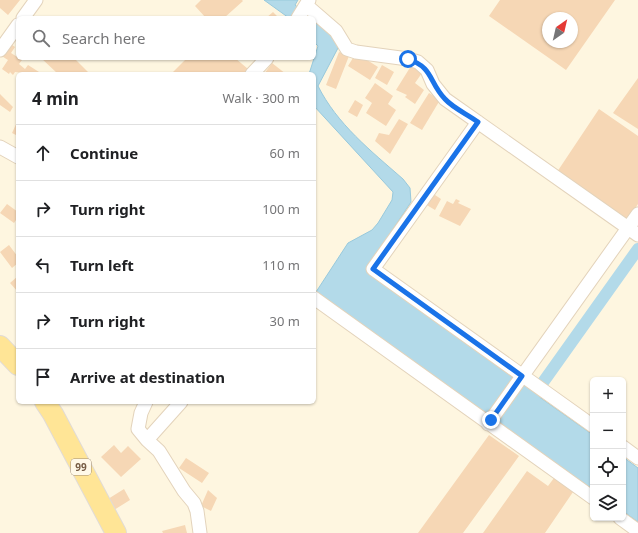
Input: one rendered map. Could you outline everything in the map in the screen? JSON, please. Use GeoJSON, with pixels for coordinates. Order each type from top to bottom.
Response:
{"type":"FeatureCollection","features":[{"type":"Feature","properties":{"kind":"main road"},"geometry":{"type":"LineString","coordinates":[[0,346],[16,363]]}},
{"type":"Feature","properties":{"kind":"main road","name":"99"},"geometry":{"type":"LineString","coordinates":[[46,404],[116,533]]}},
{"type":"Feature","properties":{"kind":"street"},"geometry":{"type":"LineString","coordinates":[[24,16],[36,0]]}},
{"type":"Feature","properties":{"kind":"street"},"geometry":{"type":"LineString","coordinates":[[299,16],[308,3],[336,31],[347,49],[356,52],[408,59],[418,62],[427,70],[433,84],[445,99],[633,232]]}},
{"type":"Feature","properties":{"kind":"street"},"geometry":{"type":"LineString","coordinates":[[0,50],[16,28]]}},
{"type":"Feature","properties":{"kind":"street"},"geometry":{"type":"LineString","coordinates":[[254,72],[265,60]]}},
{"type":"Feature","properties":{"kind":"street"},"geometry":{"type":"LineString","coordinates":[[478,122],[373,269],[520,379],[590,424]]}},
{"type":"Feature","properties":{"kind":"street"},"geometry":{"type":"LineString","coordinates":[[0,147],[16,156]]}},
{"type":"Feature","properties":{"kind":"street"},"geometry":{"type":"LineString","coordinates":[[489,422],[520,379],[633,232],[638,214]]}},
{"type":"Feature","properties":{"kind":"street"},"geometry":{"type":"LineString","coordinates":[[316,299],[590,496]]}},
{"type":"Feature","properties":{"kind":"street"},"geometry":{"type":"LineString","coordinates":[[145,404],[141,413],[138,429],[159,451],[184,491],[194,503],[197,511],[200,533]]}},
{"type":"Feature","properties":{"kind":"street"},"geometry":{"type":"LineString","coordinates":[[147,440],[179,404]]}},
{"type":"Feature","properties":{"kind":"street"},"geometry":{"type":"LineString","coordinates":[[626,449],[638,458]]}},
{"type":"Feature","properties":{"kind":"street"},"geometry":{"type":"LineString","coordinates":[[624,521],[638,531]]}},
{"type":"Feature","properties":{"kind":"water"},"geometry":{"type":"Polygon","coordinates":[[[264,0],[298,0],[295,5],[312,16],[286,16],[264,0]]]}},
{"type":"Feature","properties":{"kind":"water"},"geometry":{"type":"Polygon","coordinates":[[[316,20],[334,35],[338,48],[318,86],[335,113],[345,125],[403,179],[410,188],[411,202],[366,270],[500,367],[502,366],[514,375],[514,379],[507,388],[513,393],[521,384],[526,384],[540,392],[538,396],[590,433],[590,488],[510,431],[508,433],[496,424],[496,420],[502,410],[496,405],[489,415],[484,416],[472,408],[472,404],[316,292],[348,243],[372,230],[378,223],[392,200],[393,192],[316,108],[316,72],[310,72],[314,60],[316,60],[318,46],[316,44],[316,20]]]}},
{"type":"Feature","properties":{"kind":"water"},"geometry":{"type":"Polygon","coordinates":[[[626,459],[638,468],[638,522],[626,513],[626,459]]]}},
{"type":"Feature","properties":{"kind":"building"},"geometry":{"type":"Polygon","coordinates":[[[0,0],[20,0],[8,15],[0,8],[0,0]]]}},
{"type":"Feature","properties":{"kind":"building"},"geometry":{"type":"Polygon","coordinates":[[[201,0],[243,1],[226,16],[204,16],[195,6],[201,0]]]}},
{"type":"Feature","properties":{"kind":"building"},"geometry":{"type":"Polygon","coordinates":[[[500,0],[615,0],[566,70],[489,16],[500,0]]]}},
{"type":"Feature","properties":{"kind":"building"},"geometry":{"type":"Polygon","coordinates":[[[273,12],[277,16],[268,16],[273,12]]]}},
{"type":"Feature","properties":{"kind":"building"},"geometry":{"type":"Polygon","coordinates":[[[8,42],[15,47],[11,53],[16,56],[16,60],[22,60],[19,64],[25,69],[28,65],[39,72],[15,72],[13,75],[10,72],[9,74],[2,69],[8,60],[0,55],[8,42]]]}},
{"type":"Feature","properties":{"kind":"building"},"geometry":{"type":"Polygon","coordinates":[[[339,52],[349,56],[336,89],[326,85],[339,52]]]}},
{"type":"Feature","properties":{"kind":"building"},"geometry":{"type":"Polygon","coordinates":[[[356,53],[378,67],[370,80],[348,66],[356,53]]]}},
{"type":"Feature","properties":{"kind":"building"},"geometry":{"type":"Polygon","coordinates":[[[43,60],[76,60],[88,72],[56,72],[43,60]]]}},
{"type":"Feature","properties":{"kind":"building"},"geometry":{"type":"Polygon","coordinates":[[[185,60],[237,60],[248,69],[245,72],[173,72],[185,60]]]}},
{"type":"Feature","properties":{"kind":"building"},"geometry":{"type":"Polygon","coordinates":[[[272,63],[283,72],[265,72],[272,63]]]}},
{"type":"Feature","properties":{"kind":"building"},"geometry":{"type":"Polygon","coordinates":[[[382,65],[394,72],[387,85],[375,78],[382,65]]]}},
{"type":"Feature","properties":{"kind":"building"},"geometry":{"type":"Polygon","coordinates":[[[411,66],[422,73],[415,83],[424,90],[415,104],[405,97],[407,95],[396,90],[411,66]]]}},
{"type":"Feature","properties":{"kind":"building"},"geometry":{"type":"Polygon","coordinates":[[[638,78],[638,129],[613,113],[638,78]]]}},
{"type":"Feature","properties":{"kind":"building"},"geometry":{"type":"Polygon","coordinates":[[[375,83],[393,96],[388,104],[396,110],[386,126],[366,113],[372,103],[365,98],[375,83]]]}},
{"type":"Feature","properties":{"kind":"building"},"geometry":{"type":"Polygon","coordinates":[[[429,93],[440,100],[422,130],[410,123],[429,93]]]}},
{"type":"Feature","properties":{"kind":"building"},"geometry":{"type":"Polygon","coordinates":[[[0,94],[13,107],[10,112],[0,105],[0,94]]]}},
{"type":"Feature","properties":{"kind":"building"},"geometry":{"type":"Polygon","coordinates":[[[355,100],[363,105],[357,117],[348,112],[355,100]]]}},
{"type":"Feature","properties":{"kind":"building"},"geometry":{"type":"Polygon","coordinates":[[[599,109],[638,136],[638,204],[627,220],[557,172],[599,109]]]}},
{"type":"Feature","properties":{"kind":"building"},"geometry":{"type":"Polygon","coordinates":[[[399,119],[408,124],[390,154],[375,141],[379,133],[389,135],[399,119]]]}},
{"type":"Feature","properties":{"kind":"building"},"geometry":{"type":"Polygon","coordinates":[[[16,124],[16,135],[12,133],[16,124]]]}},
{"type":"Feature","properties":{"kind":"building"},"geometry":{"type":"Polygon","coordinates":[[[432,193],[441,199],[435,210],[425,204],[432,193]]]}},
{"type":"Feature","properties":{"kind":"building"},"geometry":{"type":"Polygon","coordinates":[[[456,199],[460,201],[458,203],[471,209],[460,226],[439,216],[447,201],[453,204],[456,199]]]}},
{"type":"Feature","properties":{"kind":"building"},"geometry":{"type":"Polygon","coordinates":[[[7,204],[16,211],[16,220],[14,223],[0,213],[7,204]]]}},
{"type":"Feature","properties":{"kind":"building"},"geometry":{"type":"Polygon","coordinates":[[[9,245],[16,254],[16,265],[12,268],[0,252],[9,245]]]}},
{"type":"Feature","properties":{"kind":"building"},"geometry":{"type":"Polygon","coordinates":[[[16,278],[16,290],[10,283],[16,278]]]}},
{"type":"Feature","properties":{"kind":"building"},"geometry":{"type":"Polygon","coordinates":[[[489,435],[519,456],[463,533],[418,533],[489,435]]]}},
{"type":"Feature","properties":{"kind":"building"},"geometry":{"type":"Polygon","coordinates":[[[114,445],[121,453],[128,446],[141,459],[121,477],[101,457],[114,445]]]}},
{"type":"Feature","properties":{"kind":"building"},"geometry":{"type":"Polygon","coordinates":[[[186,458],[209,473],[202,483],[179,468],[186,458]]]}},
{"type":"Feature","properties":{"kind":"building"},"geometry":{"type":"Polygon","coordinates":[[[527,471],[548,486],[554,478],[573,492],[545,533],[483,533],[527,471]]]}},
{"type":"Feature","properties":{"kind":"building"},"geometry":{"type":"Polygon","coordinates":[[[124,489],[130,500],[114,510],[108,499],[124,489]]]}},
{"type":"Feature","properties":{"kind":"building"},"geometry":{"type":"Polygon","coordinates":[[[208,490],[217,498],[211,511],[201,506],[208,490]]]}},
{"type":"Feature","properties":{"kind":"building"},"geometry":{"type":"Polygon","coordinates":[[[185,525],[187,533],[163,533],[162,531],[185,525]]]}},
{"type":"Feature","properties":{"kind":"waterway"},"geometry":{"type":"LineString","coordinates":[[534,395],[638,249]]}},
{"type":"Feature","properties":{"kind":"route"},"geometry":{"type":"LineString","coordinates":[[408,59],[418,62],[427,70],[433,84],[445,99],[478,122],[373,269],[449,322],[522,376],[491,420]]}}]}
